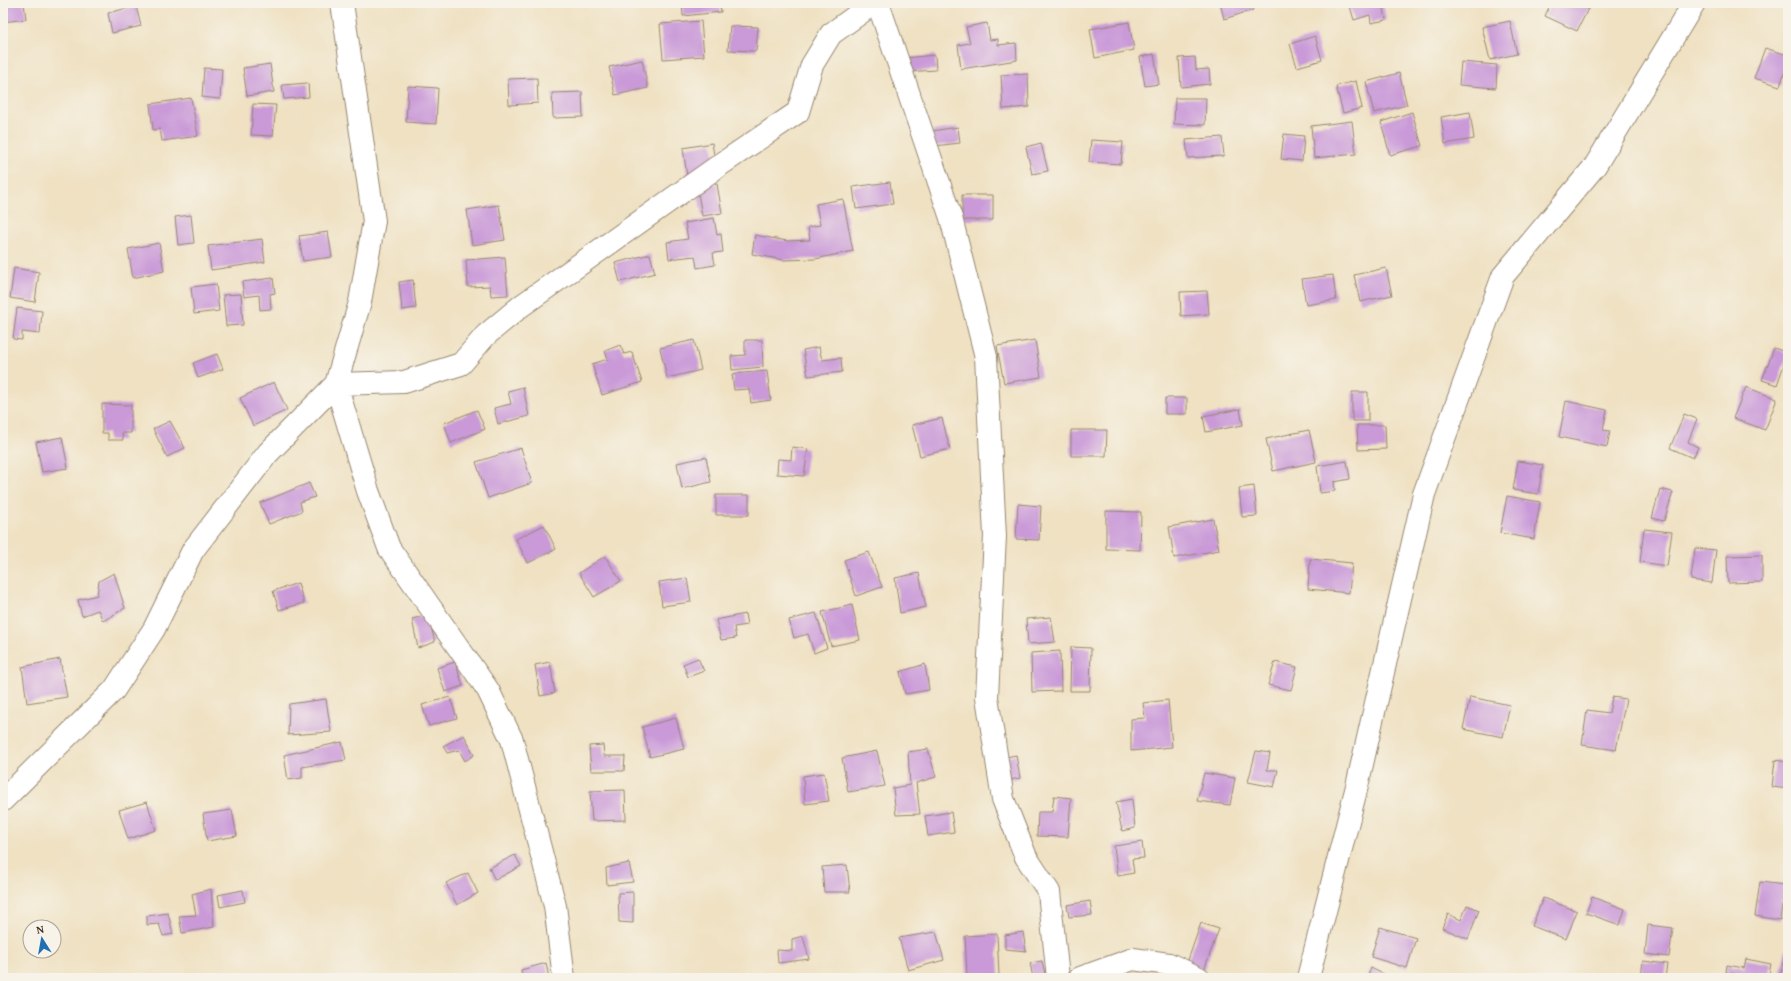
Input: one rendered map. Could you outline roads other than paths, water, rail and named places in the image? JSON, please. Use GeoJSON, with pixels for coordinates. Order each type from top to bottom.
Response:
{"type":"FeatureCollection","features":[{"type":"Feature","properties":{"kind":"street"},"geometry":{"type":"LineString","coordinates":[[3,800],[114,690],[154,629],[193,550],[268,453],[336,384],[360,302],[374,221],[342,3]]}},
{"type":"Feature","properties":{"kind":"street"},"geometry":{"type":"LineString","coordinates":[[336,384],[404,382],[461,364],[486,335],[522,306],[717,167],[798,112],[812,65],[831,34],[874,3]]}},
{"type":"Feature","properties":{"kind":"street"},"geometry":{"type":"LineString","coordinates":[[878,3],[951,218],[986,357],[995,536],[987,697],[1003,799],[1026,857],[1049,892],[1058,978]]}},
{"type":"Feature","properties":{"kind":"street"},"geometry":{"type":"LineString","coordinates":[[1308,978],[1357,786],[1424,494],[1503,276],[1595,166],[1694,3]]}},
{"type":"Feature","properties":{"kind":"street"},"geometry":{"type":"LineString","coordinates":[[336,384],[368,491],[389,548],[488,690],[512,740],[555,906],[564,978]]}},
{"type":"Feature","properties":{"kind":"street"},"geometry":{"type":"LineString","coordinates":[[1080,978],[1133,960],[1168,964],[1199,978]]}}]}
